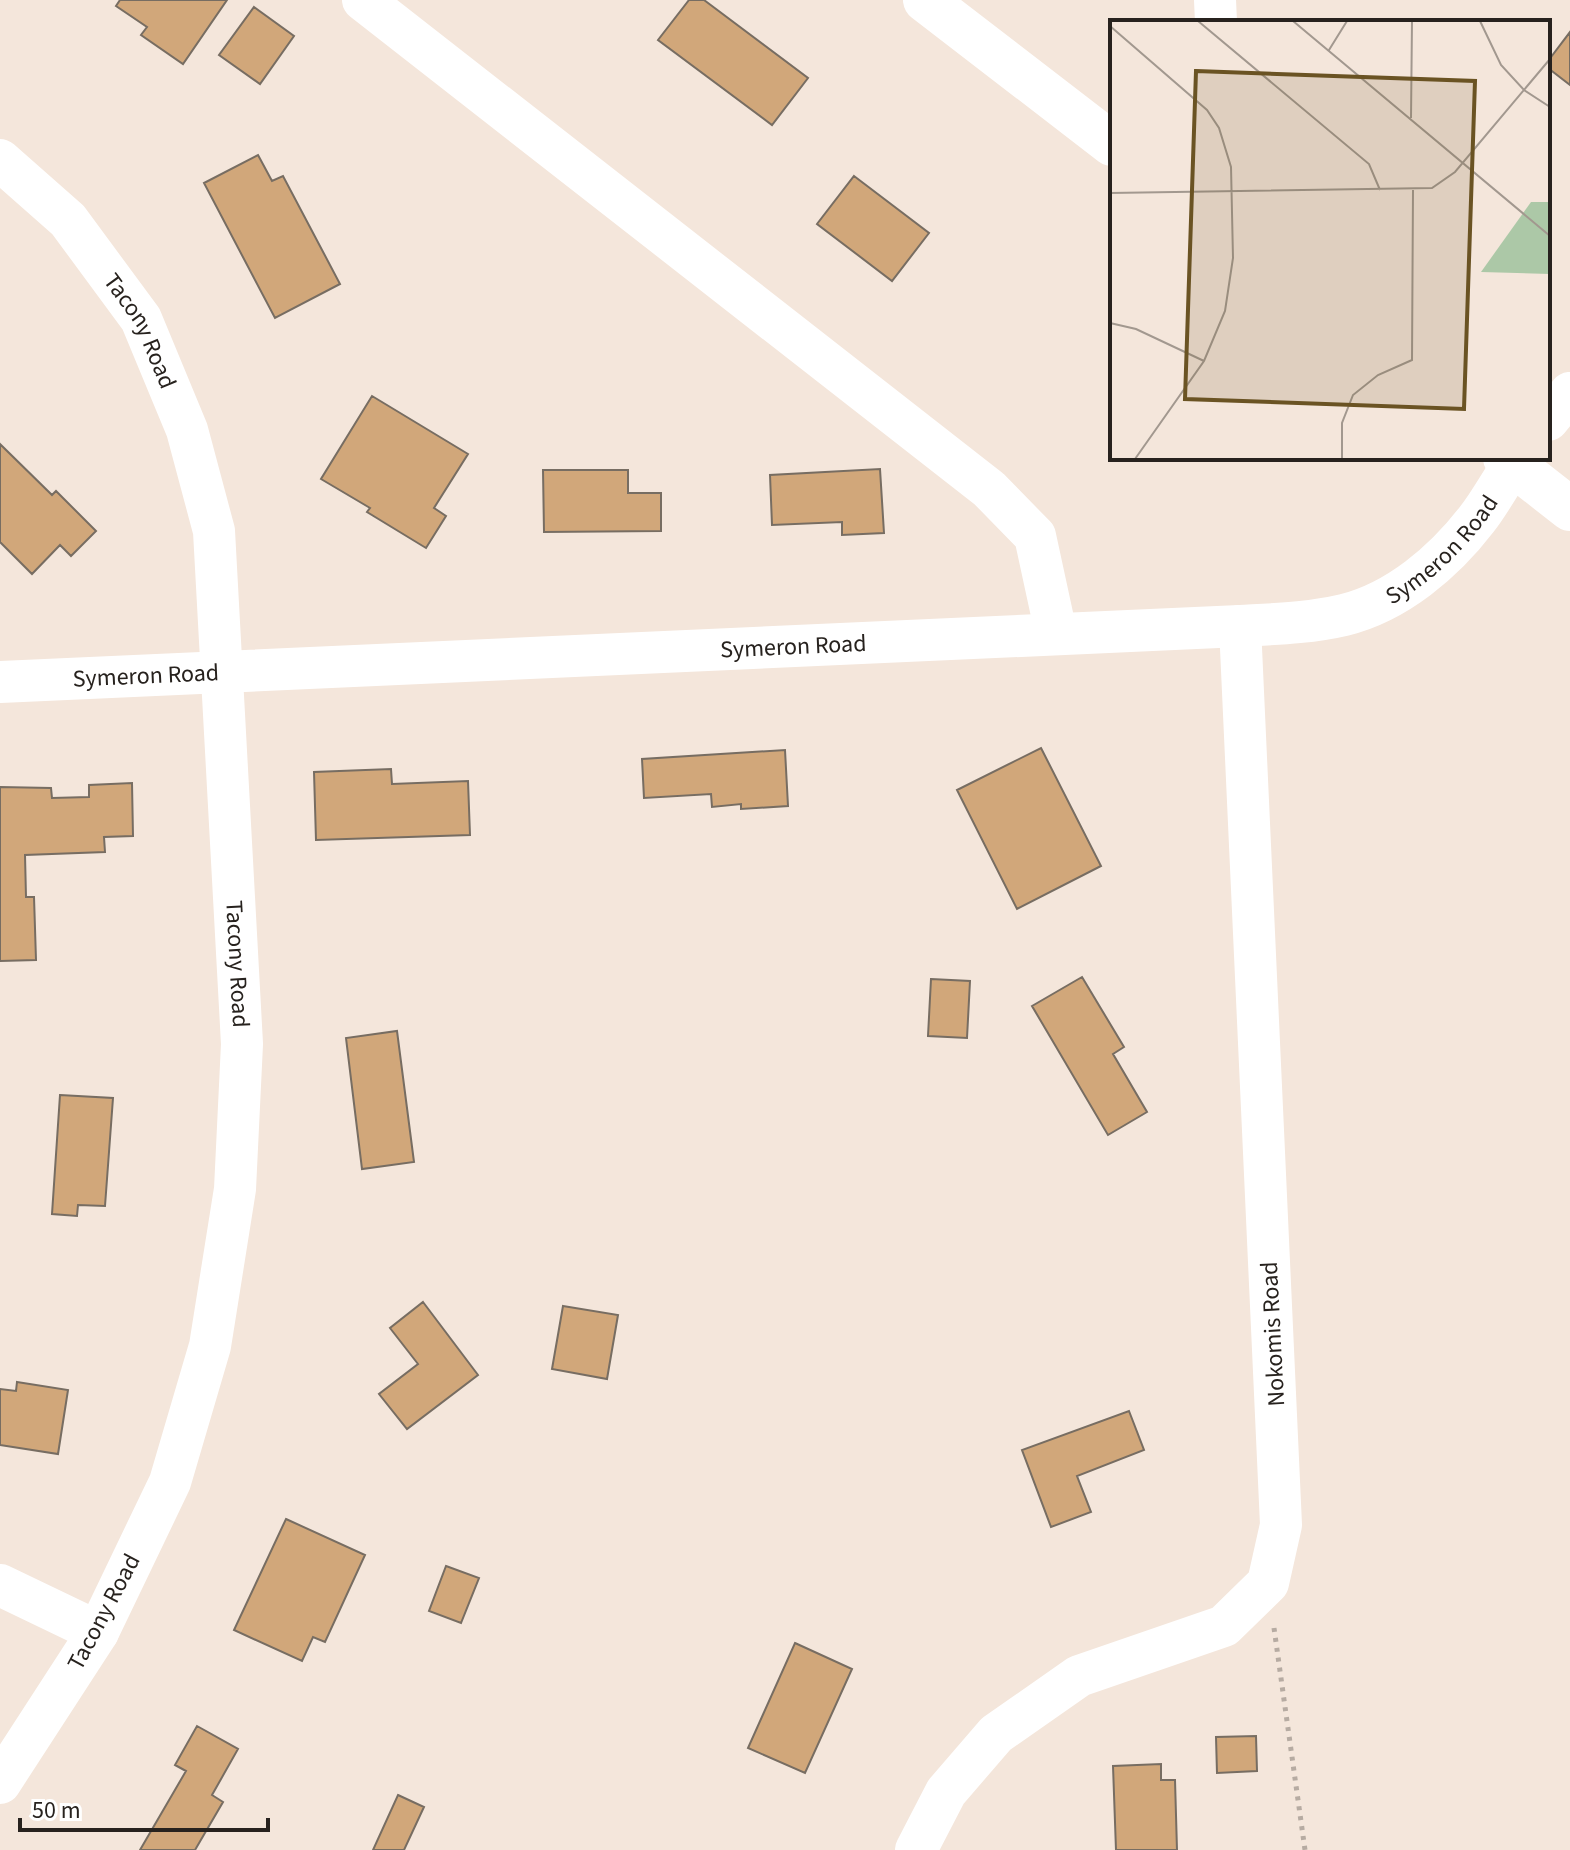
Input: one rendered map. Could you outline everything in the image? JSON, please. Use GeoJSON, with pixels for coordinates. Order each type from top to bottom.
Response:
{"type":"FeatureCollection","features":[{"type":"Feature","properties":{"kind":"main road"},"geometry":{"type":"LineString","coordinates":[[925,0],[1110,142]]}},
{"type":"Feature","properties":{"kind":"main road"},"geometry":{"type":"LineString","coordinates":[[1512,460],[1570,509]]}},
{"type":"Feature","properties":{"kind":"street"},"geometry":{"type":"LineString","coordinates":[[363,0],[989,489],[1035,536],[1056,633]]}},
{"type":"Feature","properties":{"kind":"street"},"geometry":{"type":"LineString","coordinates":[[1215,0],[1216,20]]}},
{"type":"Feature","properties":{"kind":"street","name":"Tacony Road"},"geometry":{"type":"LineString","coordinates":[[0,160],[68,220],[141,319],[187,430],[214,531],[242,1044],[235,1189],[210,1346],[170,1482],[98,1632],[0,1783]]}},
{"type":"Feature","properties":{"kind":"street"},"geometry":{"type":"LineString","coordinates":[[1550,418],[1570,393]]}},
{"type":"Feature","properties":{"kind":"street","name":"Symeron Road"},"geometry":{"type":"LineString","coordinates":[[0,682],[1318,620],[1348,614],[1386,598],[1420,577],[1451,549],[1477,519],[1512,460]]}},
{"type":"Feature","properties":{"kind":"street","name":"Nokomis Road"},"geometry":{"type":"LineString","coordinates":[[1240,626],[1281,1525],[1268,1583]]}},
{"type":"Feature","properties":{"kind":"street"},"geometry":{"type":"LineString","coordinates":[[916,1850],[946,1792],[996,1734],[1079,1676],[1224,1626],[1268,1583]]}},
{"type":"Feature","properties":{"kind":"street"},"geometry":{"type":"LineString","coordinates":[[0,1585],[98,1632]]}},
{"type":"Feature","properties":{"kind":"path"},"geometry":{"type":"LineString","coordinates":[[1268,1583],[1305,1850]]}},
{"type":"Feature","properties":{"kind":"building"},"geometry":{"type":"Polygon","coordinates":[[[120,0],[227,0],[183,64],[141,35],[147,27],[116,6],[120,0]]]}},
{"type":"Feature","properties":{"kind":"building"},"geometry":{"type":"Polygon","coordinates":[[[689,0],[704,0],[808,78],[772,125],[658,40],[689,0]]]}},
{"type":"Feature","properties":{"kind":"building"},"geometry":{"type":"Polygon","coordinates":[[[254,7],[294,36],[260,84],[219,55],[254,7]]]}},
{"type":"Feature","properties":{"kind":"building"},"geometry":{"type":"Polygon","coordinates":[[[1570,32],[1570,85],[1550,70],[1550,58],[1570,32]]]}},
{"type":"Feature","properties":{"kind":"building"},"geometry":{"type":"Polygon","coordinates":[[[258,155],[272,181],[283,176],[340,284],[275,318],[204,183],[258,155]]]}},
{"type":"Feature","properties":{"kind":"building"},"geometry":{"type":"Polygon","coordinates":[[[854,176],[929,233],[892,281],[817,224],[854,176]]]}},
{"type":"Feature","properties":{"kind":"building"},"geometry":{"type":"Polygon","coordinates":[[[372,396],[468,454],[434,508],[446,516],[426,548],[367,512],[370,508],[321,479],[372,396]]]}},
{"type":"Feature","properties":{"kind":"building"},"geometry":{"type":"Polygon","coordinates":[[[0,444],[52,495],[56,491],[96,531],[71,556],[60,545],[32,574],[0,542],[0,444]]]}},
{"type":"Feature","properties":{"kind":"building"},"geometry":{"type":"Polygon","coordinates":[[[880,469],[884,533],[842,535],[842,522],[772,525],[770,475],[880,469]]]}},
{"type":"Feature","properties":{"kind":"building"},"geometry":{"type":"Polygon","coordinates":[[[543,470],[628,470],[628,493],[661,493],[661,531],[544,532],[543,470]]]}},
{"type":"Feature","properties":{"kind":"building"},"geometry":{"type":"Polygon","coordinates":[[[1041,748],[1101,866],[1017,909],[957,790],[1041,748]]]}},
{"type":"Feature","properties":{"kind":"building"},"geometry":{"type":"Polygon","coordinates":[[[785,750],[788,806],[741,809],[741,804],[712,807],[711,794],[644,798],[642,759],[785,750]]]}},
{"type":"Feature","properties":{"kind":"building"},"geometry":{"type":"Polygon","coordinates":[[[391,769],[392,784],[468,781],[470,835],[316,840],[314,772],[391,769]]]}},
{"type":"Feature","properties":{"kind":"building"},"geometry":{"type":"Polygon","coordinates":[[[132,783],[133,836],[104,837],[105,852],[25,855],[26,897],[34,897],[36,960],[0,961],[0,787],[51,788],[52,798],[89,797],[89,785],[132,783]]]}},
{"type":"Feature","properties":{"kind":"building"},"geometry":{"type":"Polygon","coordinates":[[[1082,977],[1124,1047],[1113,1054],[1147,1112],[1108,1135],[1032,1006],[1082,977]]]}},
{"type":"Feature","properties":{"kind":"building"},"geometry":{"type":"Polygon","coordinates":[[[931,979],[970,981],[967,1038],[928,1036],[931,979]]]}},
{"type":"Feature","properties":{"kind":"building"},"geometry":{"type":"Polygon","coordinates":[[[397,1031],[414,1162],[362,1169],[346,1038],[397,1031]]]}},
{"type":"Feature","properties":{"kind":"building"},"geometry":{"type":"Polygon","coordinates":[[[60,1095],[113,1098],[105,1206],[78,1205],[77,1216],[52,1214],[60,1095]]]}},
{"type":"Feature","properties":{"kind":"building"},"geometry":{"type":"Polygon","coordinates":[[[423,1302],[478,1375],[407,1429],[379,1394],[418,1364],[390,1328],[423,1302]]]}},
{"type":"Feature","properties":{"kind":"building"},"geometry":{"type":"Polygon","coordinates":[[[563,1306],[618,1315],[607,1379],[552,1369],[563,1306]]]}},
{"type":"Feature","properties":{"kind":"building"},"geometry":{"type":"Polygon","coordinates":[[[17,1382],[68,1390],[58,1454],[0,1445],[0,1389],[16,1391],[17,1382]]]}},
{"type":"Feature","properties":{"kind":"building"},"geometry":{"type":"Polygon","coordinates":[[[1129,1411],[1144,1450],[1077,1476],[1091,1512],[1051,1527],[1022,1450],[1129,1411]]]}},
{"type":"Feature","properties":{"kind":"building"},"geometry":{"type":"Polygon","coordinates":[[[286,1519],[365,1555],[325,1642],[313,1637],[302,1661],[234,1630],[286,1519]]]}},
{"type":"Feature","properties":{"kind":"building"},"geometry":{"type":"Polygon","coordinates":[[[446,1566],[479,1578],[461,1623],[429,1611],[446,1566]]]}},
{"type":"Feature","properties":{"kind":"building"},"geometry":{"type":"Polygon","coordinates":[[[795,1643],[852,1669],[805,1773],[748,1748],[795,1643]]]}},
{"type":"Feature","properties":{"kind":"building"},"geometry":{"type":"Polygon","coordinates":[[[197,1726],[238,1749],[212,1795],[223,1802],[195,1850],[140,1850],[186,1771],[175,1765],[197,1726]]]}},
{"type":"Feature","properties":{"kind":"building"},"geometry":{"type":"Polygon","coordinates":[[[1256,1736],[1257,1771],[1217,1773],[1216,1737],[1256,1736]]]}},
{"type":"Feature","properties":{"kind":"building"},"geometry":{"type":"Polygon","coordinates":[[[1161,1764],[1161,1780],[1175,1780],[1177,1850],[1116,1850],[1113,1766],[1161,1764]]]}},
{"type":"Feature","properties":{"kind":"building"},"geometry":{"type":"Polygon","coordinates":[[[398,1795],[424,1807],[404,1850],[373,1850],[398,1795]]]}}]}
